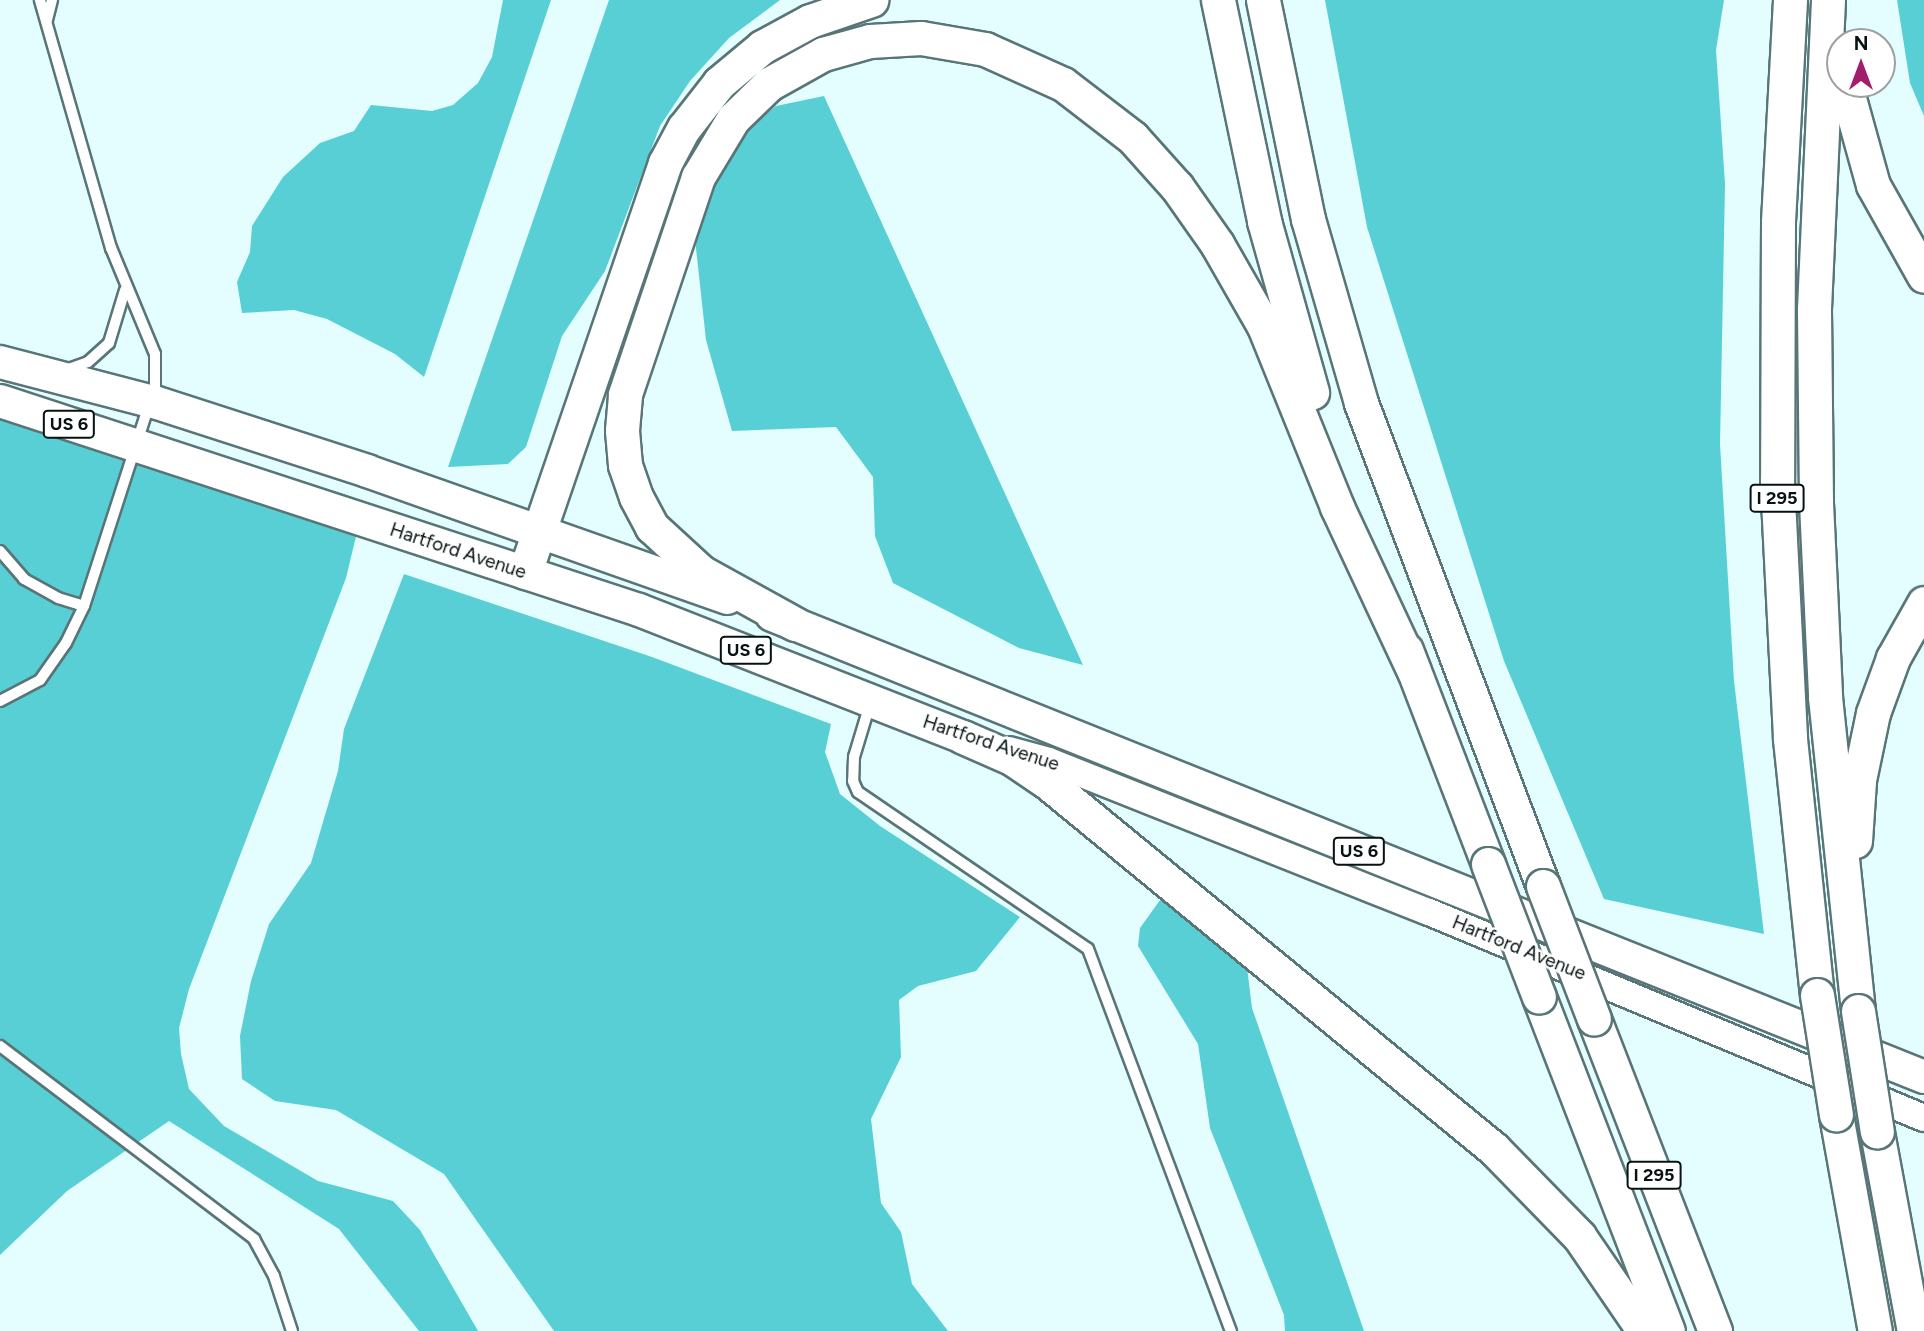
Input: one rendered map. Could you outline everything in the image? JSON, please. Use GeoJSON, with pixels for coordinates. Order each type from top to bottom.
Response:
{"type":"FeatureCollection","features":[{"type":"Feature","properties":{"kind":"highway"},"geometry":{"type":"LineString","coordinates":[[525,572],[665,163],[684,128],[719,83],[762,47],[810,21],[871,0]]}},
{"type":"Feature","properties":{"kind":"highway"},"geometry":{"type":"LineString","coordinates":[[1219,0],[1249,161],[1280,282],[1335,463],[1668,1331]]}},
{"type":"Feature","properties":{"kind":"highway","name":"I 295"},"geometry":{"type":"LineString","coordinates":[[1263,0],[1308,219],[1361,403],[1543,886],[1715,1331]]}},
{"type":"Feature","properties":{"kind":"highway","name":"I 295"},"geometry":{"type":"LineString","coordinates":[[1790,0],[1778,222],[1777,480],[1789,726],[1818,995],[1836,1115],[1875,1331]]}},
{"type":"Feature","properties":{"kind":"highway"},"geometry":{"type":"LineString","coordinates":[[1828,0],[1815,285],[1816,503],[1829,735],[1858,1011],[1877,1132],[1914,1331]]}},
{"type":"Feature","properties":{"kind":"highway"},"geometry":{"type":"LineString","coordinates":[[1840,0],[1841,28]]}},
{"type":"Feature","properties":{"kind":"highway"},"geometry":{"type":"LineString","coordinates":[[795,625],[701,572],[652,527],[636,497],[625,465],[622,430],[625,394],[698,177],[733,119],[769,84],[823,54],[887,39],[929,38],[1003,56],[1086,99],[1133,138],[1198,215],[1264,327],[1337,507],[1413,669]]}},
{"type":"Feature","properties":{"kind":"highway"},"geometry":{"type":"LineString","coordinates":[[1849,98],[1873,185],[1924,276]]}},
{"type":"Feature","properties":{"kind":"highway","name":"Hartford Avenue"},"geometry":{"type":"LineString","coordinates":[[0,362],[41,375],[154,402],[538,531],[795,625],[1924,1077]]}},
{"type":"Feature","properties":{"kind":"highway","name":"Hartford Avenue"},"geometry":{"type":"LineString","coordinates":[[0,401],[676,623],[963,737]]}},
{"type":"Feature","properties":{"kind":"highway"},"geometry":{"type":"LineString","coordinates":[[1858,1011],[1855,841],[1865,746],[1882,684],[1924,603]]}},
{"type":"Feature","properties":{"kind":"highway","name":"US 6"},"geometry":{"type":"LineString","coordinates":[[963,737],[1013,759],[1057,790],[1494,1149],[1579,1236],[1643,1331]]}},
{"type":"Feature","properties":{"kind":"main road","name":"Hartford Avenue"},"geometry":{"type":"LineString","coordinates":[[963,737],[1062,766],[1666,1007],[1924,1118]]}},
{"type":"Feature","properties":{"kind":"lane"},"geometry":{"type":"LineString","coordinates":[[0,701],[40,680],[66,643],[84,606],[154,402],[155,354],[125,290],[40,0]]}},
{"type":"Feature","properties":{"kind":"lane"},"geometry":{"type":"LineString","coordinates":[[47,21],[52,0]]}},
{"type":"Feature","properties":{"kind":"lane"},"geometry":{"type":"LineString","coordinates":[[41,375],[72,368],[101,353],[117,324],[125,290]]}},
{"type":"Feature","properties":{"kind":"lane"},"geometry":{"type":"LineString","coordinates":[[0,551],[24,579],[58,598],[84,606]]}},
{"type":"Feature","properties":{"kind":"lane"},"geometry":{"type":"LineString","coordinates":[[871,700],[855,757],[853,781],[858,792],[1088,948],[1231,1331]]}},
{"type":"Feature","properties":{"kind":"lane"},"geometry":{"type":"LineString","coordinates":[[0,1046],[254,1239],[274,1276],[292,1331]]}},
{"type":"Feature","properties":{"kind":"shaded area"},"geometry":{"type":"Polygon","coordinates":[[[503,0],[551,0],[424,377],[395,354],[327,319],[294,310],[242,313],[237,282],[250,252],[252,226],[283,177],[320,143],[354,131],[371,105],[432,111],[453,105],[478,83],[492,57],[503,0]]]}},
{"type":"Feature","properties":{"kind":"shaded area"},"geometry":{"type":"Polygon","coordinates":[[[609,0],[780,0],[729,38],[690,81],[660,126],[605,271],[562,336],[526,447],[508,464],[448,467],[609,0]]]}},
{"type":"Feature","properties":{"kind":"shaded area"},"geometry":{"type":"Polygon","coordinates":[[[1325,0],[1724,0],[1716,50],[1725,184],[1720,444],[1734,681],[1764,934],[1604,899],[1504,661],[1367,227],[1325,0]]]}},
{"type":"Feature","properties":{"kind":"shaded area"},"geometry":{"type":"Polygon","coordinates":[[[1897,0],[1924,0],[1924,116],[1910,83],[1897,0]]]}},
{"type":"Feature","properties":{"kind":"shaded area"},"geometry":{"type":"Polygon","coordinates":[[[824,96],[1083,665],[1019,648],[893,583],[875,536],[873,477],[836,427],[732,431],[706,340],[695,239],[702,212],[744,131],[776,106],[824,96]]]}},
{"type":"Feature","properties":{"kind":"shaded area"},"geometry":{"type":"Polygon","coordinates":[[[0,396],[358,528],[346,578],[189,989],[179,1028],[181,1054],[189,1089],[224,1126],[318,1181],[393,1201],[420,1230],[478,1331],[419,1331],[339,1229],[169,1121],[67,1191],[0,1255],[0,396]]]}},
{"type":"Feature","properties":{"kind":"shaded area"},"geometry":{"type":"Polygon","coordinates":[[[404,574],[652,657],[831,724],[825,752],[840,794],[880,826],[1020,917],[976,971],[918,986],[899,1000],[901,1057],[871,1119],[881,1203],[901,1232],[912,1284],[948,1331],[554,1331],[444,1174],[336,1110],[275,1101],[242,1079],[240,1036],[251,981],[269,924],[311,863],[338,771],[344,729],[404,574]]]}},
{"type":"Feature","properties":{"kind":"shaded area"},"geometry":{"type":"Polygon","coordinates":[[[1168,889],[1245,951],[1252,1008],[1364,1331],[1285,1331],[1284,1315],[1210,1128],[1198,1044],[1138,946],[1140,928],[1168,889]]]}}]}
